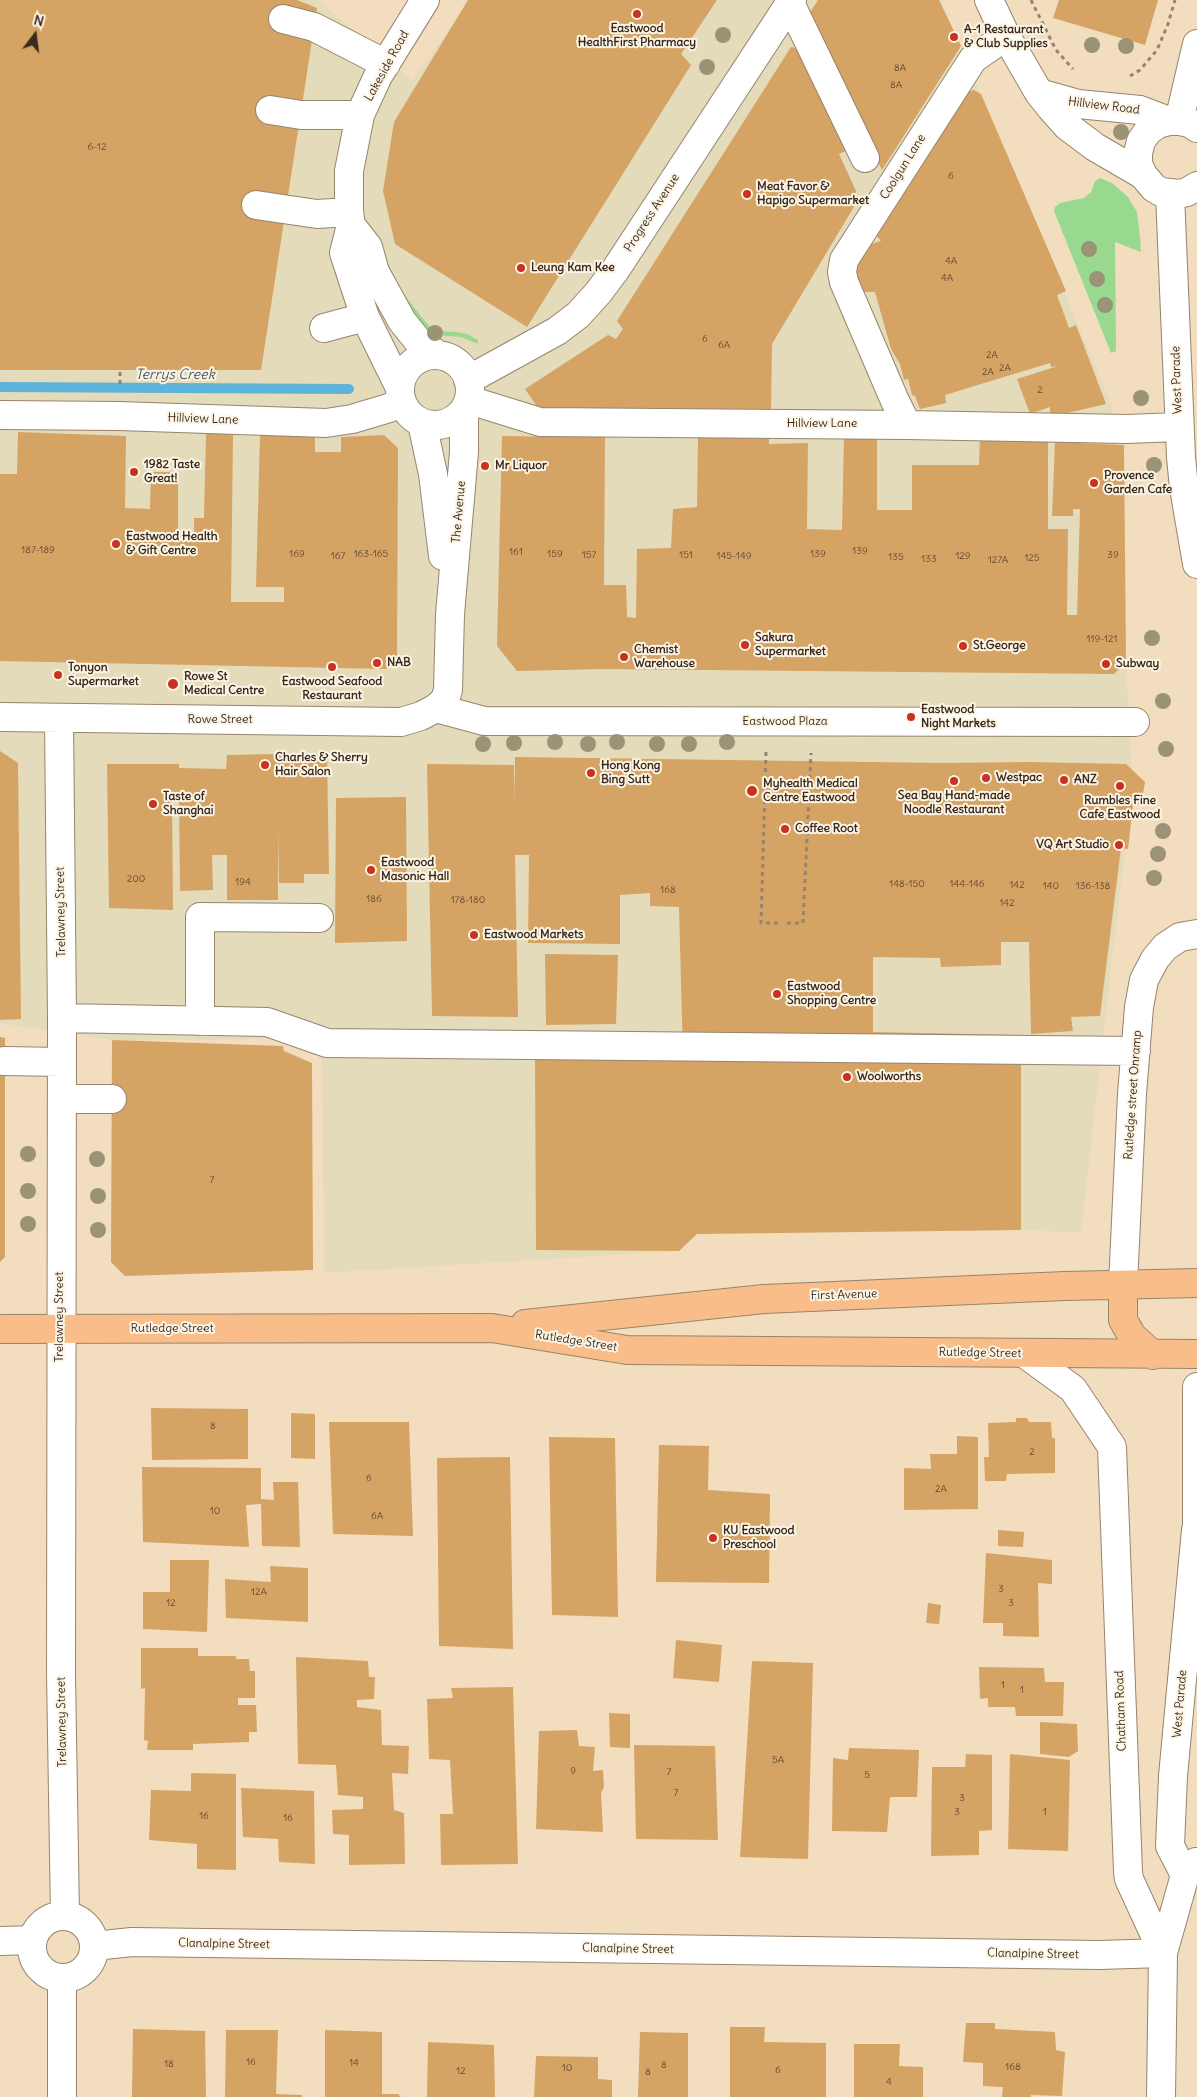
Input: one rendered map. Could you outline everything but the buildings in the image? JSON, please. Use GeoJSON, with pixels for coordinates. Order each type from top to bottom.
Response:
{"type":"FeatureCollection","features":[{"type":"Feature","properties":{"kind":"main road","name":"First Avenue"},"geometry":{"type":"LineString","coordinates":[[492,1328],[764,1298],[1197,1283]]}},
{"type":"Feature","properties":{"kind":"main road"},"geometry":{"type":"LineString","coordinates":[[1122,1285],[1124,1320],[1132,1336],[1152,1355],[1197,1354]]}},
{"type":"Feature","properties":{"kind":"main road","name":"Rutledge Street"},"geometry":{"type":"LineString","coordinates":[[0,1329],[492,1328],[627,1350],[1152,1355]]}},
{"type":"Feature","properties":{"kind":"street","name":"Hillview Road"},"geometry":{"type":"LineString","coordinates":[[989,0],[1006,36],[1039,93],[1067,126],[1095,147],[1143,176],[1154,188],[1190,189]]}},
{"type":"Feature","properties":{"kind":"street"},"geometry":{"type":"LineString","coordinates":[[791,1],[865,158]]}},
{"type":"Feature","properties":{"kind":"street","name":"Progress Avenue"},"geometry":{"type":"LineString","coordinates":[[467,397],[578,315],[598,293],[616,269],[791,1]]}},
{"type":"Feature","properties":{"kind":"street","name":"Lakeside Road"},"geometry":{"type":"LineString","coordinates":[[400,394],[366,317],[344,253],[350,219],[349,171],[360,115],[421,2]]}},
{"type":"Feature","properties":{"kind":"street"},"geometry":{"type":"LineString","coordinates":[[283,19],[314,27],[386,64]]}},
{"type":"Feature","properties":{"kind":"street","name":"Coolgun Lane"},"geometry":{"type":"LineString","coordinates":[[907,424],[844,282],[842,272],[844,260],[973,59],[1006,36]]}},
{"type":"Feature","properties":{"kind":"street"},"geometry":{"type":"LineString","coordinates":[[1143,176],[1138,164],[1138,153],[1141,141],[1148,131],[1158,124],[1182,123],[1197,44]]}},
{"type":"Feature","properties":{"kind":"street","name":"Hillview Road"},"geometry":{"type":"LineString","coordinates":[[1039,93],[1078,104],[1140,110],[1182,123]]}},
{"type":"Feature","properties":{"kind":"street"},"geometry":{"type":"LineString","coordinates":[[270,110],[301,115],[360,115]]}},
{"type":"Feature","properties":{"kind":"street","name":"West Parade"},"geometry":{"type":"LineString","coordinates":[[1190,189],[1178,427],[1184,488],[1197,564]]}},
{"type":"Feature","properties":{"kind":"street"},"geometry":{"type":"LineString","coordinates":[[256,205],[350,219],[368,247],[375,272],[402,321],[418,341],[438,355],[456,363],[464,370],[467,397],[452,420],[442,425],[422,423],[413,418],[400,394],[402,375],[413,362],[427,355],[438,355]]}},
{"type":"Feature","properties":{"kind":"street"},"geometry":{"type":"LineString","coordinates":[[324,328],[366,317]]}},
{"type":"Feature","properties":{"kind":"street","name":"Hillview Lane"},"geometry":{"type":"LineString","coordinates":[[0,415],[119,416],[326,423],[352,419],[389,408],[400,394]]}},
{"type":"Feature","properties":{"kind":"street","name":"Hillview Lane"},"geometry":{"type":"LineString","coordinates":[[467,397],[540,422],[907,424],[1127,429],[1178,427]]}},
{"type":"Feature","properties":{"kind":"street","name":"The Avenue"},"geometry":{"type":"LineString","coordinates":[[436,708],[445,700],[448,690],[450,614],[467,397]]}},
{"type":"Feature","properties":{"kind":"street","name":"The Avenue"},"geometry":{"type":"LineString","coordinates":[[422,423],[434,474],[450,614]]}},
{"type":"Feature","properties":{"kind":"street","name":"Rowe Street"},"geometry":{"type":"LineString","coordinates":[[0,718],[401,722],[421,716],[436,708]]}},
{"type":"Feature","properties":{"kind":"street","name":"Eastwood Plaza"},"geometry":{"type":"LineString","coordinates":[[436,708],[484,721],[1135,722]]}},
{"type":"Feature","properties":{"kind":"street","name":"Trelawney Street"},"geometry":{"type":"LineString","coordinates":[[59,719],[62,1018],[60,1329],[61,1665],[64,1916]]}},
{"type":"Feature","properties":{"kind":"street"},"geometry":{"type":"LineString","coordinates":[[200,1021],[200,917],[319,918]]}},
{"type":"Feature","properties":{"kind":"street","name":"Rutledge street Onramp"},"geometry":{"type":"LineString","coordinates":[[1122,1285],[1130,1122],[1139,1007],[1144,980],[1155,959],[1165,947],[1180,937],[1197,934]]}},
{"type":"Feature","properties":{"kind":"street"},"geometry":{"type":"LineString","coordinates":[[62,1018],[267,1022],[327,1043],[1136,1051]]}},
{"type":"Feature","properties":{"kind":"street"},"geometry":{"type":"LineString","coordinates":[[4,1061],[62,1062]]}},
{"type":"Feature","properties":{"kind":"street"},"geometry":{"type":"LineString","coordinates":[[62,1099],[112,1099]]}},
{"type":"Feature","properties":{"kind":"street","name":"Chatham Road"},"geometry":{"type":"LineString","coordinates":[[1025,1354],[1073,1389],[1112,1446],[1128,1872],[1129,1879],[1163,1953],[1161,2097]]}},
{"type":"Feature","properties":{"kind":"street","name":"West Parade"},"geometry":{"type":"LineString","coordinates":[[1163,1953],[1191,1868],[1170,1846],[1173,1776],[1197,1535],[1197,1387]]}},
{"type":"Feature","properties":{"kind":"street"},"geometry":{"type":"LineString","coordinates":[[64,1916],[77,1919],[84,1924],[93,1938],[92,1958],[85,1970],[75,1976],[62,1979],[51,1976],[41,1970],[34,1961],[32,1940],[35,1930],[51,1918],[64,1916]]}},
{"type":"Feature","properties":{"kind":"street"},"geometry":{"type":"LineString","coordinates":[[0,1941],[32,1940]]}},
{"type":"Feature","properties":{"kind":"street","name":"Clanalpine Street"},"geometry":{"type":"LineString","coordinates":[[94,1946],[132,1942],[1099,1955],[1163,1953]]}},
{"type":"Feature","properties":{"kind":"street"},"geometry":{"type":"LineString","coordinates":[[62,1979],[62,2097]]}},
{"type":"Feature","properties":{"kind":"path"},"geometry":{"type":"LineString","coordinates":[[1031,0],[1056,50],[1077,73]]}},
{"type":"Feature","properties":{"kind":"path"},"geometry":{"type":"LineString","coordinates":[[1123,79],[1140,70],[1157,50],[1168,24],[1175,0]]}},
{"type":"Feature","properties":{"kind":"path"},"geometry":{"type":"LineString","coordinates":[[766,722],[761,923],[780,923]]}},
{"type":"Feature","properties":{"kind":"path"},"geometry":{"type":"LineString","coordinates":[[787,923],[804,923],[811,722]]}},
{"type":"Feature","properties":{"kind":"shaded area"},"geometry":{"type":"Polygon","coordinates":[[[0,0],[318,0],[412,81],[470,0],[941,0],[1111,404],[1122,502],[1126,662],[1132,786],[1081,1233],[1021,1230],[697,1234],[679,1251],[324,1273],[322,1039],[112,1040],[0,1023],[0,0]]]}},
{"type":"Feature","properties":{"kind":"green space"},"geometry":{"type":"Polygon","coordinates":[[[1100,178],[1112,183],[1128,197],[1137,212],[1141,252],[1115,242],[1116,351],[1111,353],[1054,211],[1055,207],[1060,203],[1084,198],[1091,192],[1095,181],[1100,178]]]}},
{"type":"Feature","properties":{"kind":"green space"},"geometry":{"type":"Polygon","coordinates":[[[385,258],[402,292],[428,325],[438,331],[467,334],[478,340],[478,344],[461,337],[435,335],[422,327],[407,308],[383,259],[385,258]]]}},
{"type":"Feature","properties":{"kind":"waterway","name":"Terrys Creek"},"geometry":{"type":"LineString","coordinates":[[0,387],[349,389]]}},
{"type":"Feature","properties":{"kind":"place","name":"Eastwood HealthFirst Pharmacy"},"geometry":{"type":"Point","coordinates":[637,14]}},
{"type":"Feature","properties":{"kind":"place","name":"A-1 Restaurant & Club Supplies"},"geometry":{"type":"Point","coordinates":[954,37]}},
{"type":"Feature","properties":{"kind":"place","name":"Meat Favor & Hapigo Supermarket"},"geometry":{"type":"Point","coordinates":[747,194]}},
{"type":"Feature","properties":{"kind":"place","name":"Leung Kam Kee"},"geometry":{"type":"Point","coordinates":[521,268]}},
{"type":"Feature","properties":{"kind":"place","name":"Mr Liquor"},"geometry":{"type":"Point","coordinates":[485,466]}},
{"type":"Feature","properties":{"kind":"place","name":"1982 Taste Great!"},"geometry":{"type":"Point","coordinates":[134,472]}},
{"type":"Feature","properties":{"kind":"place","name":"Provence Garden Cafe"},"geometry":{"type":"Point","coordinates":[1094,483]}},
{"type":"Feature","properties":{"kind":"place","name":"Eastwood Health & Gift Centre"},"geometry":{"type":"Point","coordinates":[116,544]}},
{"type":"Feature","properties":{"kind":"place","name":"Sakura Supermarket"},"geometry":{"type":"Point","coordinates":[745,645]}},
{"type":"Feature","properties":{"kind":"place","name":"St.George"},"geometry":{"type":"Point","coordinates":[963,646]}},
{"type":"Feature","properties":{"kind":"place","name":"Chemist Warehouse"},"geometry":{"type":"Point","coordinates":[624,657]}},
{"type":"Feature","properties":{"kind":"place","name":"NAB"},"geometry":{"type":"Point","coordinates":[377,663]}},
{"type":"Feature","properties":{"kind":"place","name":"Subway"},"geometry":{"type":"Point","coordinates":[1106,664]}},
{"type":"Feature","properties":{"kind":"place","name":"Eastwood Seafood Restaurant"},"geometry":{"type":"Point","coordinates":[332,667]}},
{"type":"Feature","properties":{"kind":"place","name":"Tonyon Supermarket"},"geometry":{"type":"Point","coordinates":[58,675]}},
{"type":"Feature","properties":{"kind":"place","name":"Rowe St Medical Centre"},"geometry":{"type":"Point","coordinates":[173,684]}},
{"type":"Feature","properties":{"kind":"place","name":"Eastwood Night Markets"},"geometry":{"type":"Point","coordinates":[911,717]}},
{"type":"Feature","properties":{"kind":"place","name":"Charles & Sherry Hair Salon"},"geometry":{"type":"Point","coordinates":[265,765]}},
{"type":"Feature","properties":{"kind":"place","name":"Hong Kong Bing Sutt"},"geometry":{"type":"Point","coordinates":[591,773]}},
{"type":"Feature","properties":{"kind":"place","name":"Westpac"},"geometry":{"type":"Point","coordinates":[986,778]}},
{"type":"Feature","properties":{"kind":"place","name":"ANZ"},"geometry":{"type":"Point","coordinates":[1064,780]}},
{"type":"Feature","properties":{"kind":"place","name":"Sea Bay Hand-made Noodle Restaurant"},"geometry":{"type":"Point","coordinates":[954,781]}},
{"type":"Feature","properties":{"kind":"place","name":"Rumbles Fine Cafe Eastwood"},"geometry":{"type":"Point","coordinates":[1120,786]}},
{"type":"Feature","properties":{"kind":"place","name":"Myhealth Medical Centre Eastwood"},"geometry":{"type":"Point","coordinates":[752,791]}},
{"type":"Feature","properties":{"kind":"place","name":"Taste of Shanghai"},"geometry":{"type":"Point","coordinates":[153,804]}},
{"type":"Feature","properties":{"kind":"place","name":"Coffee Root"},"geometry":{"type":"Point","coordinates":[785,829]}},
{"type":"Feature","properties":{"kind":"place","name":"VQ Art Studio"},"geometry":{"type":"Point","coordinates":[1119,845]}},
{"type":"Feature","properties":{"kind":"place","name":"Eastwood Masonic Hall"},"geometry":{"type":"Point","coordinates":[371,870]}},
{"type":"Feature","properties":{"kind":"place","name":"Eastwood Markets"},"geometry":{"type":"Point","coordinates":[474,935]}},
{"type":"Feature","properties":{"kind":"place","name":"Eastwood Shopping Centre"},"geometry":{"type":"Point","coordinates":[777,994]}},
{"type":"Feature","properties":{"kind":"place","name":"Woolworths"},"geometry":{"type":"Point","coordinates":[847,1077]}},
{"type":"Feature","properties":{"kind":"place","name":"KU Eastwood Preschool"},"geometry":{"type":"Point","coordinates":[713,1538]}}]}
